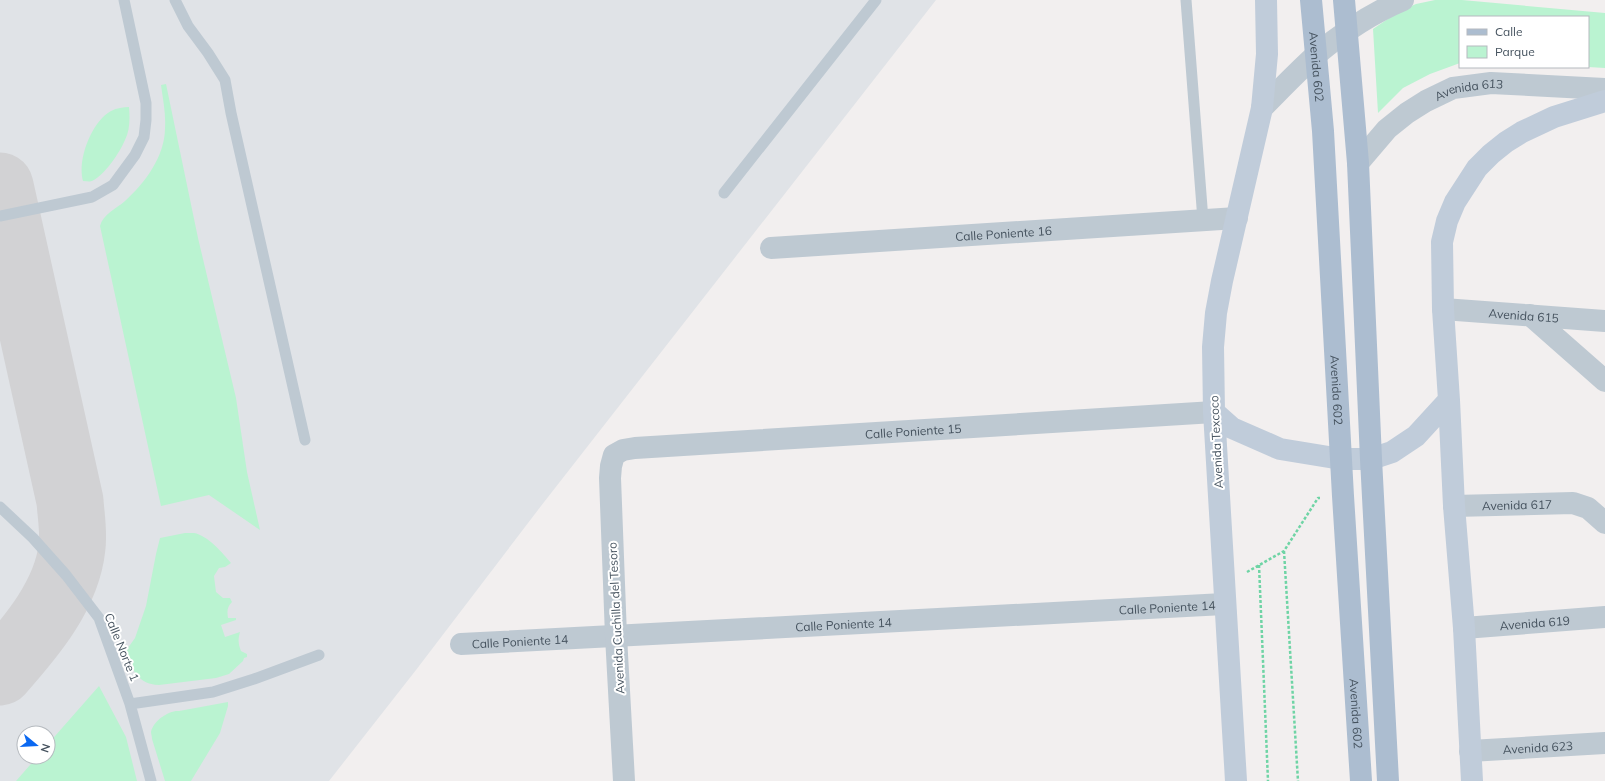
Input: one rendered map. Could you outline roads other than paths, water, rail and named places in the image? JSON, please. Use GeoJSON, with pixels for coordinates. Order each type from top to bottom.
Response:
{"type":"FeatureCollection","features":[{"type":"Feature","properties":{"kind":"main road","name":"Avenida Texcoco"},"geometry":{"type":"LineString","coordinates":[[1236,781],[1214,412],[1213,347],[1216,313],[1262,108],[1268,54],[1266,0]]}},
{"type":"Feature","properties":{"kind":"main road","name":"Avenida 602"},"geometry":{"type":"LineString","coordinates":[[1311,0],[1323,131],[1358,776]]}},
{"type":"Feature","properties":{"kind":"main road"},"geometry":{"type":"LineString","coordinates":[[1344,0],[1358,163],[1371,459],[1388,781]]}},
{"type":"Feature","properties":{"kind":"main road"},"geometry":{"type":"LineString","coordinates":[[1472,781],[1464,628],[1454,506],[1443,309],[1442,242],[1447,221],[1455,202],[1477,168],[1506,142],[1522,132],[1554,117],[1605,101]]}},
{"type":"Feature","properties":{"kind":"main road"},"geometry":{"type":"LineString","coordinates":[[1214,412],[1232,428],[1280,449],[1341,459],[1371,459],[1392,452],[1416,436],[1449,400]]}},
{"type":"Feature","properties":{"kind":"street"},"geometry":{"type":"LineString","coordinates":[[1262,108],[1316,54],[1347,31],[1377,13],[1403,0]]}},
{"type":"Feature","properties":{"kind":"street","name":"Avenida 613"},"geometry":{"type":"LineString","coordinates":[[1358,163],[1387,129],[1407,113],[1426,101],[1453,88],[1491,82],[1605,90]]}},
{"type":"Feature","properties":{"kind":"street","name":"Calle Poniente 16"},"geometry":{"type":"LineString","coordinates":[[771,248],[1237,218]]}},
{"type":"Feature","properties":{"kind":"street","name":"Avenida 615"},"geometry":{"type":"LineString","coordinates":[[1443,309],[1605,321]]}},
{"type":"Feature","properties":{"kind":"street"},"geometry":{"type":"LineString","coordinates":[[1530,315],[1605,380]]}},
{"type":"Feature","properties":{"kind":"street","name":"Calle Poniente 15"},"geometry":{"type":"LineString","coordinates":[[614,455],[623,450],[635,448],[1214,412]]}},
{"type":"Feature","properties":{"kind":"street","name":"Avenida Cuchilla del Tesoro"},"geometry":{"type":"LineString","coordinates":[[614,455],[610,478],[616,636],[624,781]]}},
{"type":"Feature","properties":{"kind":"street","name":"Avenida 617"},"geometry":{"type":"LineString","coordinates":[[1454,506],[1566,502],[1588,508],[1605,523]]}},
{"type":"Feature","properties":{"kind":"street","name":"Calle Poniente 14"},"geometry":{"type":"LineString","coordinates":[[462,644],[616,636],[1224,594]]}},
{"type":"Feature","properties":{"kind":"street","name":"Avenida 619"},"geometry":{"type":"LineString","coordinates":[[1464,628],[1605,617]]}},
{"type":"Feature","properties":{"kind":"street","name":"Avenida 623"},"geometry":{"type":"LineString","coordinates":[[1470,751],[1605,743]]}},
{"type":"Feature","properties":{"kind":"lane"},"geometry":{"type":"LineString","coordinates":[[0,216],[92,197],[113,185],[135,155],[144,137],[146,103],[124,0]]}},
{"type":"Feature","properties":{"kind":"lane"},"geometry":{"type":"LineString","coordinates":[[175,0],[188,26],[208,53],[225,80],[232,119],[305,440]]}},
{"type":"Feature","properties":{"kind":"lane"},"geometry":{"type":"LineString","coordinates":[[724,193],[876,0]]}},
{"type":"Feature","properties":{"kind":"lane"},"geometry":{"type":"LineString","coordinates":[[1186,0],[1203,220]]}},
{"type":"Feature","properties":{"kind":"lane","name":"Calle Norte 1"},"geometry":{"type":"LineString","coordinates":[[0,507],[33,538],[66,575],[99,618],[130,704],[151,781]]}},
{"type":"Feature","properties":{"kind":"lane"},"geometry":{"type":"LineString","coordinates":[[130,704],[213,692],[254,680],[319,655]]}}]}
